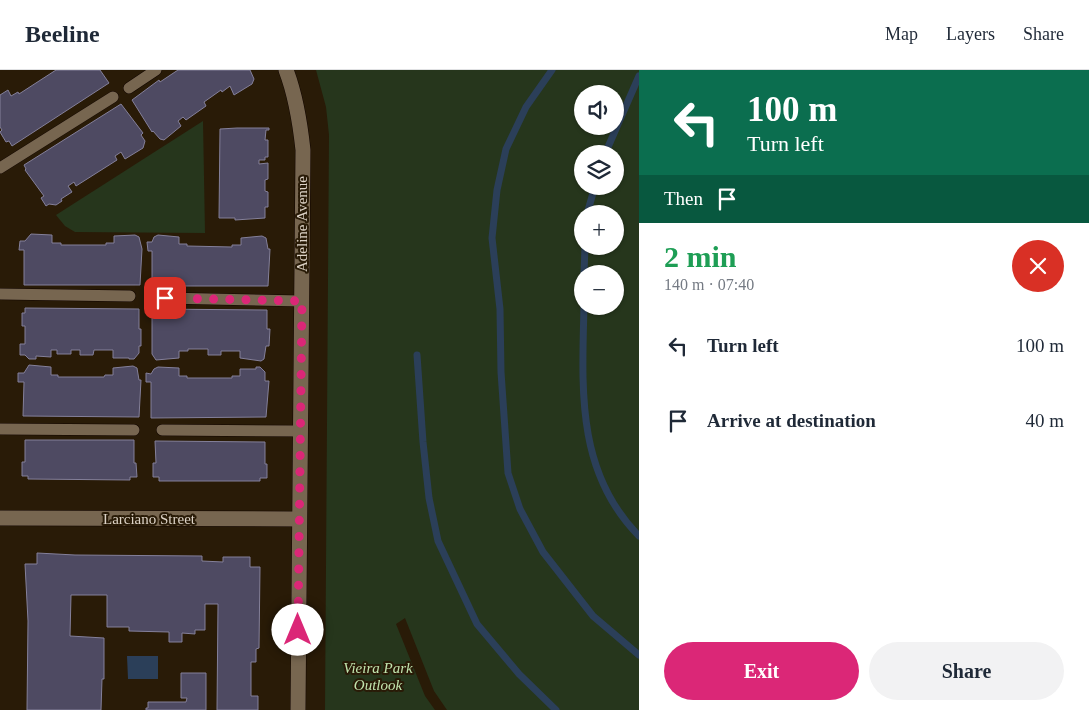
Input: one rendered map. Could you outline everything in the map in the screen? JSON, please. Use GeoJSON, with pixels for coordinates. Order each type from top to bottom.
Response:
{"type":"FeatureCollection","features":[{"type":"Feature","properties":{"kind":"street","name":"Adeline Avenue"},"geometry":{"type":"LineString","coordinates":[[286,70],[300,118],[303,150],[301,431],[298,519],[298,710]]}},
{"type":"Feature","properties":{"kind":"street","name":"Larciano Street"},"geometry":{"type":"LineString","coordinates":[[0,518],[298,519]]}},
{"type":"Feature","properties":{"kind":"lane"},"geometry":{"type":"LineString","coordinates":[[129,88],[156,70]]}},
{"type":"Feature","properties":{"kind":"lane"},"geometry":{"type":"LineString","coordinates":[[0,168],[113,97]]}},
{"type":"Feature","properties":{"kind":"lane"},"geometry":{"type":"LineString","coordinates":[[0,294],[130,296]]}},
{"type":"Feature","properties":{"kind":"lane"},"geometry":{"type":"LineString","coordinates":[[165,298],[302,301]]}},
{"type":"Feature","properties":{"kind":"lane"},"geometry":{"type":"LineString","coordinates":[[0,429],[134,430]]}},
{"type":"Feature","properties":{"kind":"lane"},"geometry":{"type":"LineString","coordinates":[[162,430],[301,431]]}},
{"type":"Feature","properties":{"kind":"green space","name":"Vieira Park Outlook"},"geometry":{"type":"Polygon","coordinates":[[[316,70],[639,70],[639,710],[447,710],[434,691],[405,618],[396,624],[425,696],[435,710],[325,710],[329,135],[326,107],[316,70]]]}},
{"type":"Feature","properties":{"kind":"green space"},"geometry":{"type":"Polygon","coordinates":[[[203,121],[205,233],[75,232],[65,226],[56,215],[203,121]]]}},
{"type":"Feature","properties":{"kind":"water"},"geometry":{"type":"Polygon","coordinates":[[[127,656],[158,656],[158,679],[128,679],[127,656]]]}},
{"type":"Feature","properties":{"kind":"building"},"geometry":{"type":"Polygon","coordinates":[[[56,70],[100,70],[109,83],[12,146],[9,141],[6,142],[0,132],[2,130],[0,127],[0,95],[8,90],[11,96],[18,92],[19,94],[56,70]]]}},
{"type":"Feature","properties":{"kind":"building"},"geometry":{"type":"Polygon","coordinates":[[[178,70],[250,70],[254,79],[252,84],[234,95],[230,86],[222,92],[221,90],[204,102],[206,106],[186,120],[183,117],[178,121],[181,126],[164,140],[152,132],[132,100],[159,80],[160,82],[178,70]]]}},
{"type":"Feature","properties":{"kind":"building"},"geometry":{"type":"Polygon","coordinates":[[[121,104],[143,133],[141,135],[145,141],[143,148],[125,159],[121,152],[115,156],[117,160],[76,186],[74,182],[68,186],[72,192],[61,199],[62,201],[56,205],[49,204],[46,206],[41,198],[44,196],[25,170],[24,165],[121,104]]]}},
{"type":"Feature","properties":{"kind":"building"},"geometry":{"type":"Polygon","coordinates":[[[269,128],[269,130],[266,130],[265,140],[268,140],[268,157],[265,157],[265,160],[259,160],[259,164],[268,163],[268,179],[265,180],[265,191],[268,192],[268,207],[265,207],[265,218],[235,220],[235,218],[219,218],[220,129],[269,128]]]}},
{"type":"Feature","properties":{"kind":"building"},"geometry":{"type":"Polygon","coordinates":[[[31,234],[52,235],[52,243],[61,243],[61,245],[106,245],[106,243],[114,243],[114,236],[135,235],[139,237],[142,249],[140,285],[24,285],[24,250],[19,250],[20,241],[25,241],[31,234]]]}},
{"type":"Feature","properties":{"kind":"building"},"geometry":{"type":"Polygon","coordinates":[[[158,235],[179,237],[179,244],[187,244],[187,246],[232,247],[232,245],[241,245],[241,238],[262,236],[266,238],[268,249],[270,249],[268,286],[152,286],[152,251],[148,251],[147,242],[152,242],[154,237],[158,235]]]}},
{"type":"Feature","properties":{"kind":"building"},"geometry":{"type":"Polygon","coordinates":[[[25,308],[139,309],[141,346],[139,346],[139,353],[134,359],[129,359],[113,358],[113,350],[94,350],[93,355],[80,355],[80,350],[71,350],[71,354],[57,354],[57,350],[51,350],[51,357],[36,356],[36,359],[29,359],[25,355],[20,355],[20,344],[25,344],[25,326],[22,326],[22,313],[25,313],[25,308]]]}},
{"type":"Feature","properties":{"kind":"building"},"geometry":{"type":"Polygon","coordinates":[[[152,309],[267,310],[267,329],[270,329],[269,346],[266,346],[264,359],[261,361],[240,358],[240,351],[221,351],[221,355],[208,355],[208,349],[188,349],[188,351],[179,351],[179,358],[156,360],[152,354],[152,309]]]}},
{"type":"Feature","properties":{"kind":"building"},"geometry":{"type":"Polygon","coordinates":[[[29,365],[51,367],[51,375],[58,375],[58,377],[104,377],[105,375],[113,375],[113,368],[133,366],[137,368],[139,380],[141,380],[139,417],[23,416],[24,382],[18,382],[18,373],[24,373],[29,365]]]}},
{"type":"Feature","properties":{"kind":"building"},"geometry":{"type":"Polygon","coordinates":[[[158,367],[179,368],[179,376],[187,376],[187,378],[232,378],[232,376],[240,376],[240,369],[256,369],[256,367],[260,367],[265,372],[265,381],[269,381],[266,417],[151,418],[151,382],[146,382],[146,373],[151,374],[158,367]]]}},
{"type":"Feature","properties":{"kind":"building"},"geometry":{"type":"Polygon","coordinates":[[[25,440],[134,440],[134,463],[136,463],[137,477],[130,477],[130,480],[28,479],[28,476],[22,476],[22,462],[25,462],[25,440]]]}},
{"type":"Feature","properties":{"kind":"building"},"geometry":{"type":"Polygon","coordinates":[[[155,441],[265,442],[267,478],[260,478],[260,481],[159,481],[159,477],[153,477],[153,463],[156,463],[155,441]]]}},
{"type":"Feature","properties":{"kind":"building"},"geometry":{"type":"Polygon","coordinates":[[[37,553],[202,556],[202,561],[223,562],[223,557],[250,557],[250,567],[260,567],[259,648],[256,649],[256,662],[251,662],[251,696],[258,696],[258,710],[217,710],[218,604],[205,604],[205,630],[195,630],[195,634],[182,633],[182,642],[169,642],[169,632],[129,631],[129,627],[107,627],[107,595],[71,595],[70,636],[104,638],[104,679],[102,679],[101,710],[27,710],[28,621],[25,564],[37,564],[37,553]]]}},
{"type":"Feature","properties":{"kind":"building"},"geometry":{"type":"Polygon","coordinates":[[[181,673],[206,673],[206,710],[146,710],[148,702],[186,702],[187,698],[181,698],[181,673]]]}},
{"type":"Feature","properties":{"kind":"waterway"},"geometry":{"type":"LineString","coordinates":[[552,70],[526,107],[506,149],[497,190],[492,238],[500,309],[501,372],[508,473],[520,509],[543,552],[593,616],[639,655]]}},
{"type":"Feature","properties":{"kind":"waterway"},"geometry":{"type":"LineString","coordinates":[[609,145],[639,76]]}},
{"type":"Feature","properties":{"kind":"waterway"},"geometry":{"type":"LineString","coordinates":[[590,205],[592,195]]}},
{"type":"Feature","properties":{"kind":"waterway"},"geometry":{"type":"LineString","coordinates":[[584,265],[585,255]]}},
{"type":"Feature","properties":{"kind":"waterway"},"geometry":{"type":"LineString","coordinates":[[584,315],[584,398],[587,428],[593,457],[604,485],[618,511],[639,536]]}},
{"type":"Feature","properties":{"kind":"waterway"},"geometry":{"type":"LineString","coordinates":[[417,355],[429,498],[438,541],[477,624],[519,674],[556,710]]}},
{"type":"Feature","properties":{"kind":"route"},"geometry":{"type":"LineString","coordinates":[[165,298],[302,301],[301,431],[298,492],[298,630]]}}]}
